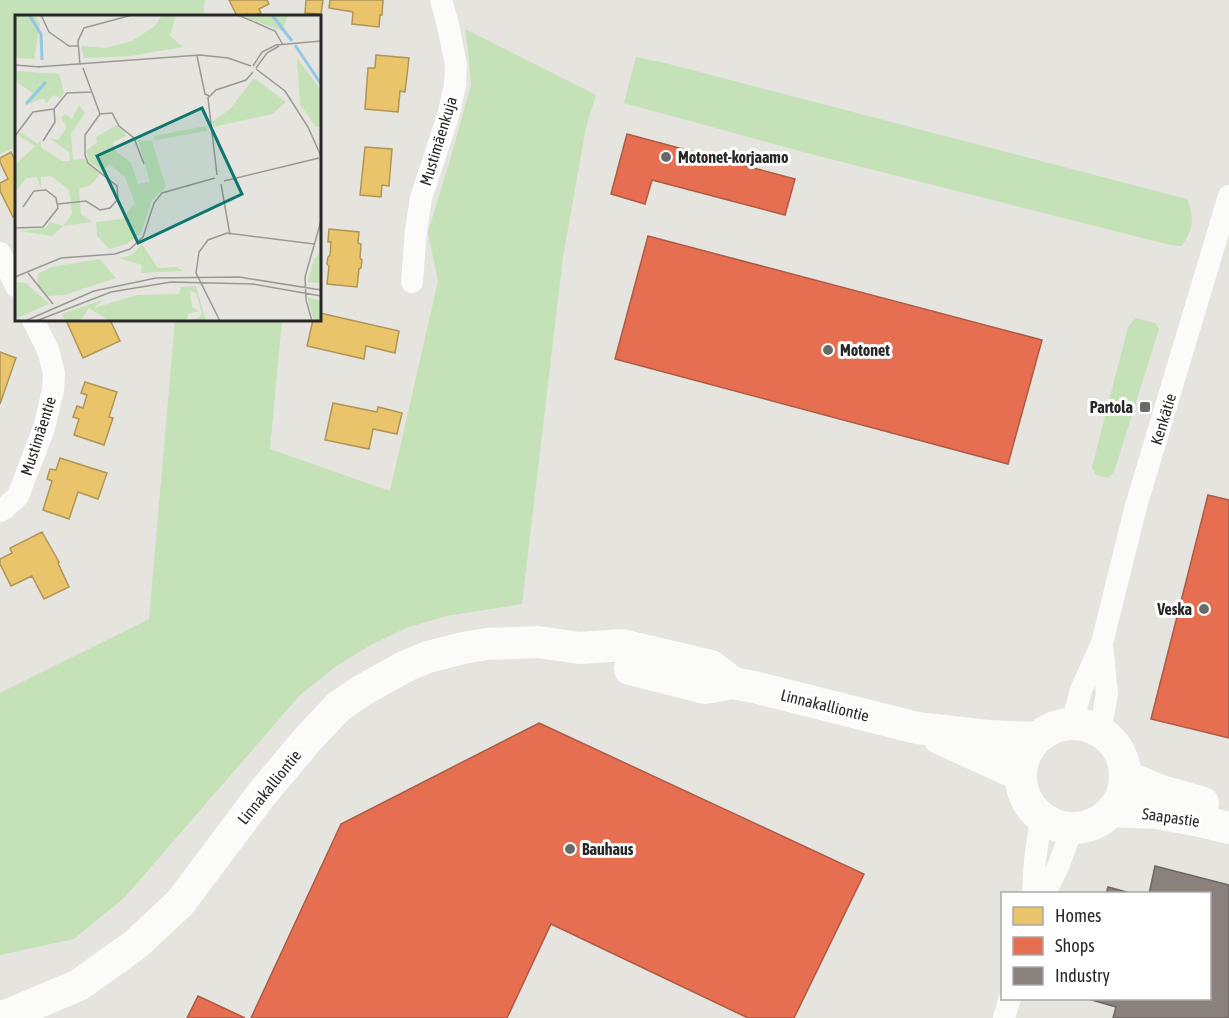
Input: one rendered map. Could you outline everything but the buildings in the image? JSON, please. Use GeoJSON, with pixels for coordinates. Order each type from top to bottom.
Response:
{"type":"FeatureCollection","features":[{"type":"Feature","properties":{"kind":"main road","name":"Linnakalliontie"},"geometry":{"type":"LineString","coordinates":[[0,1017],[79,985],[136,944],[180,903],[261,795],[338,707],[383,678],[428,657],[462,648],[495,643],[538,642],[580,648],[618,666],[705,688],[733,683],[917,728],[988,736],[1037,738]]}},
{"type":"Feature","properties":{"kind":"main road"},"geometry":{"type":"LineString","coordinates":[[1056,727],[1086,728],[1115,746],[1124,765],[1122,793],[1112,811],[1085,827],[1072,829],[1057,826],[1041,818],[1030,807],[1020,775],[1022,763],[1037,738],[1056,727]]}},
{"type":"Feature","properties":{"kind":"main road","name":"Linnakalliontie"},"geometry":{"type":"LineString","coordinates":[[917,728],[1020,775]]}},
{"type":"Feature","properties":{"kind":"main road","name":"Saapastie"},"geometry":{"type":"LineString","coordinates":[[1125,776],[1161,791],[1229,810]]}},
{"type":"Feature","properties":{"kind":"main road","name":"Saapastie"},"geometry":{"type":"LineString","coordinates":[[1112,811],[1157,813],[1200,820],[1229,828]]}},
{"type":"Feature","properties":{"kind":"street","name":"Mustimäenkuja"},"geometry":{"type":"LineString","coordinates":[[412,282],[421,198],[448,116],[455,85],[456,65],[441,0]]}},
{"type":"Feature","properties":{"kind":"street","name":"Kenkätie"},"geometry":{"type":"LineString","coordinates":[[1086,728],[1107,694],[1102,643],[1136,506],[1229,196]]}},
{"type":"Feature","properties":{"kind":"street"},"geometry":{"type":"LineString","coordinates":[[0,253],[15,284]]}},
{"type":"Feature","properties":{"kind":"street","name":"Mustimäentie"},"geometry":{"type":"LineString","coordinates":[[0,511],[18,496],[44,428],[53,390],[54,373],[48,350],[34,321]]}},
{"type":"Feature","properties":{"kind":"street"},"geometry":{"type":"LineString","coordinates":[[1033,892],[1041,818]]}},
{"type":"Feature","properties":{"kind":"street"},"geometry":{"type":"LineString","coordinates":[[1045,892],[1058,867],[1072,829]]}},
{"type":"Feature","properties":{"kind":"street"},"geometry":{"type":"LineString","coordinates":[[1004,1018],[1010,1000]]}},
{"type":"Feature","properties":{"kind":"green space"},"geometry":{"type":"Polygon","coordinates":[[[0,0],[205,0],[203,15],[15,15],[15,147],[0,154],[0,0]]]}},
{"type":"Feature","properties":{"kind":"green space"},"geometry":{"type":"Polygon","coordinates":[[[465,29],[596,95],[586,127],[563,257],[522,604],[446,616],[406,628],[369,646],[335,667],[300,695],[125,897],[74,939],[0,955],[0,693],[149,619],[175,321],[282,321],[270,449],[390,491],[438,281],[428,232],[471,85],[465,29]]]}},
{"type":"Feature","properties":{"kind":"green space"},"geometry":{"type":"Polygon","coordinates":[[[636,57],[1187,199],[1192,223],[1181,246],[1170,245],[807,153],[624,103],[636,57]]]}},
{"type":"Feature","properties":{"kind":"green space"},"geometry":{"type":"Polygon","coordinates":[[[1136,318],[1155,323],[1159,329],[1114,472],[1108,478],[1096,475],[1092,467],[1128,327],[1136,318]]]}},
{"type":"Feature","properties":{"kind":"place","name":"Motonet-korjaamo"},"geometry":{"type":"Point","coordinates":[666,157]}},
{"type":"Feature","properties":{"kind":"place","name":"Motonet"},"geometry":{"type":"Point","coordinates":[828,350]}},
{"type":"Feature","properties":{"kind":"place","name":"Partola"},"geometry":{"type":"Point","coordinates":[1145,407]}},
{"type":"Feature","properties":{"kind":"place","name":"Veska"},"geometry":{"type":"Point","coordinates":[1204,609]}},
{"type":"Feature","properties":{"kind":"place","name":"Bauhaus"},"geometry":{"type":"Point","coordinates":[570,849]}}]}
